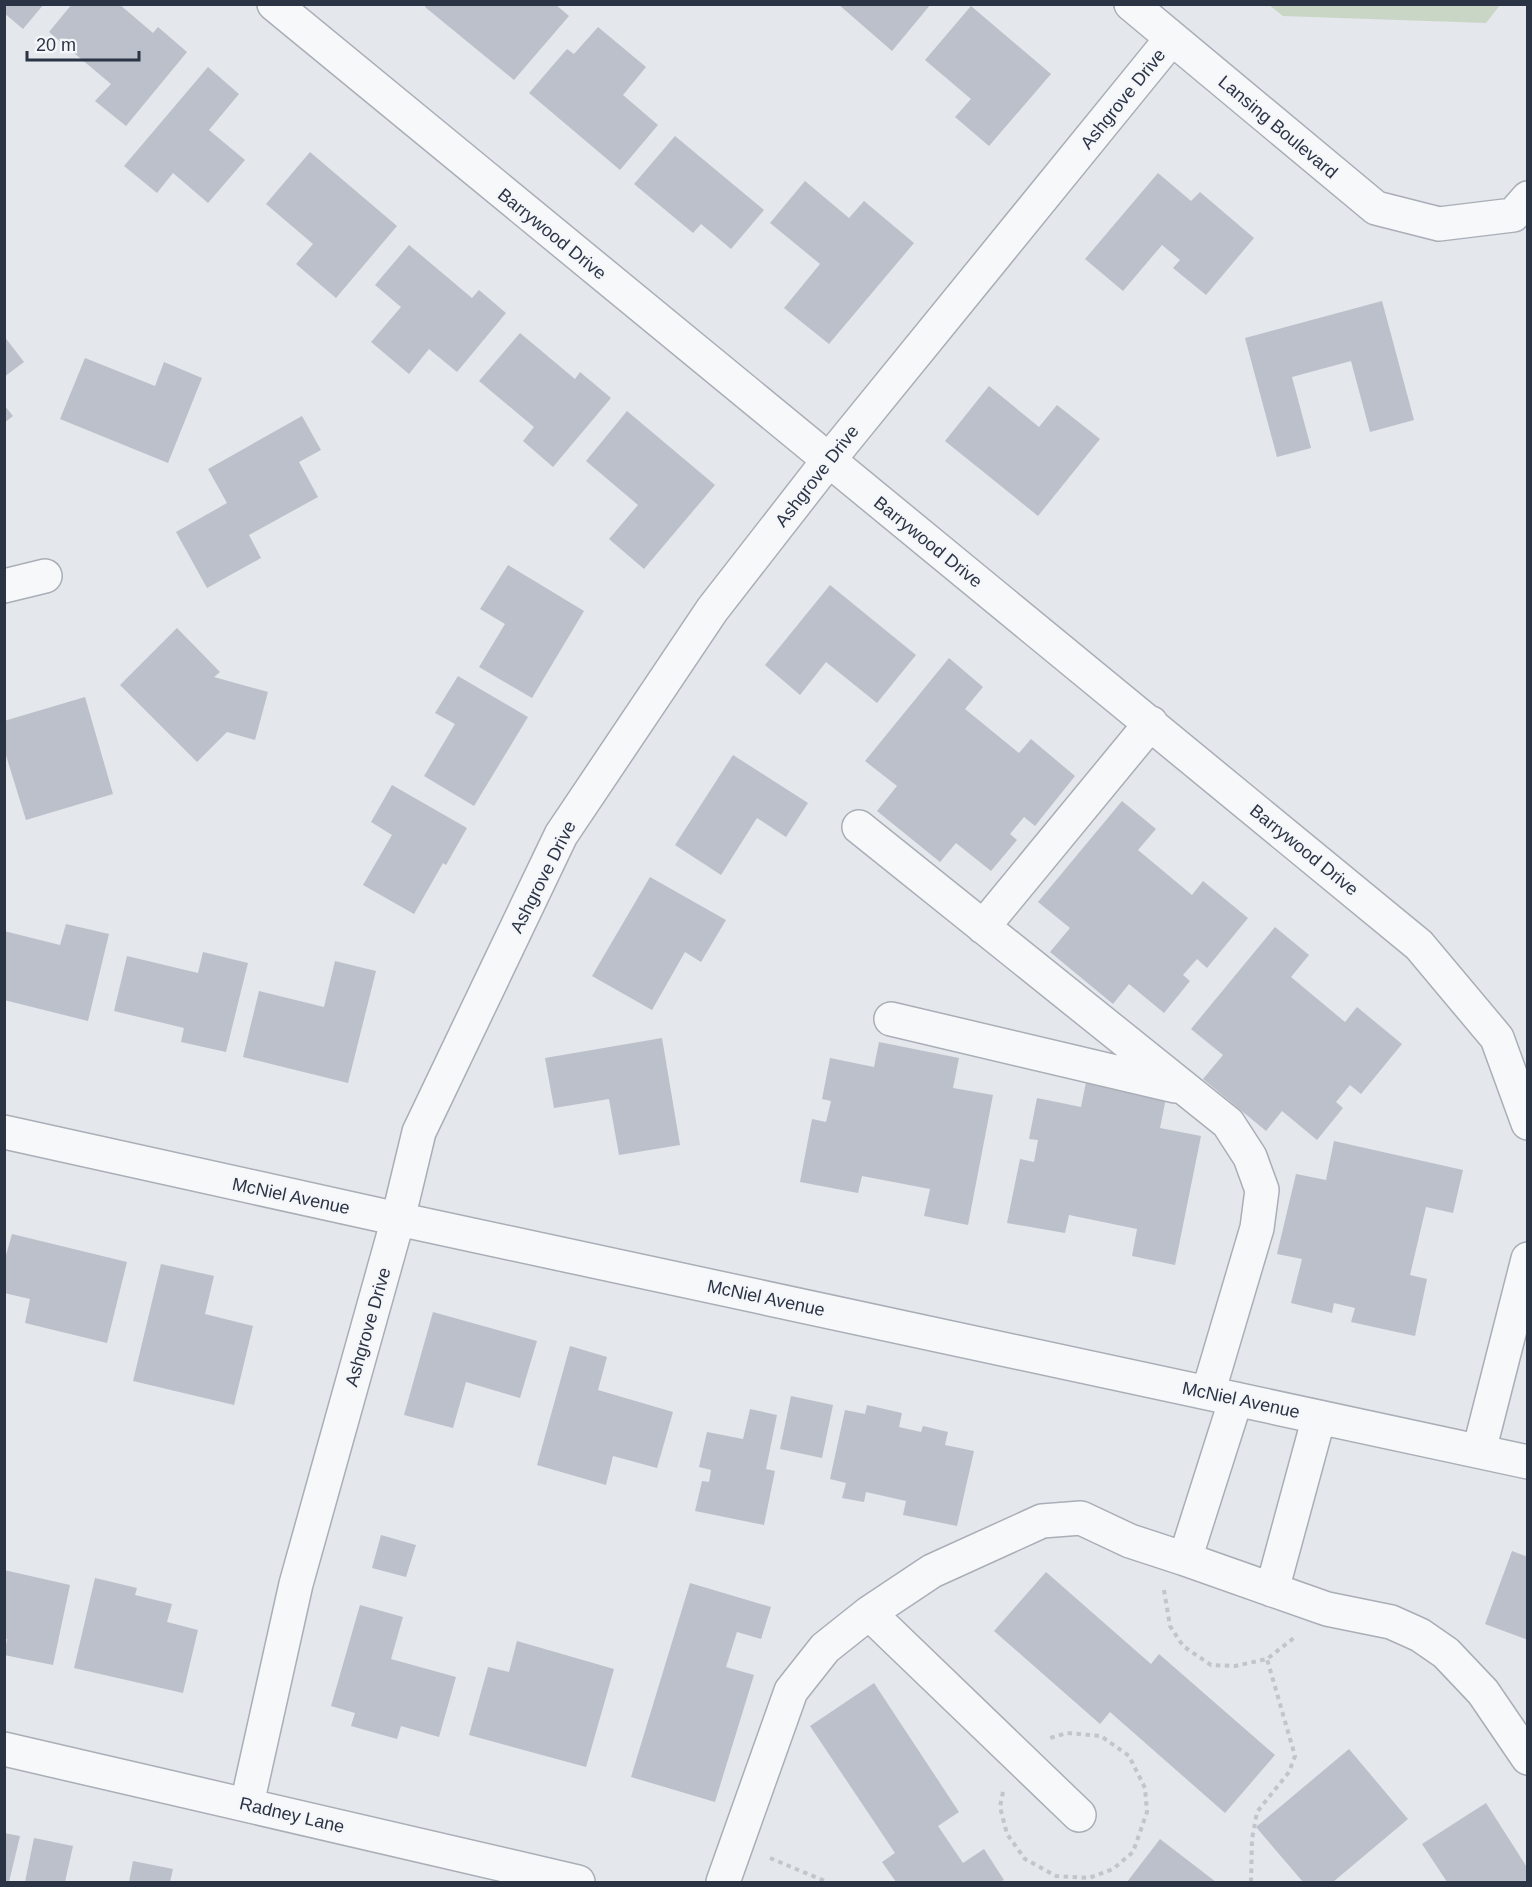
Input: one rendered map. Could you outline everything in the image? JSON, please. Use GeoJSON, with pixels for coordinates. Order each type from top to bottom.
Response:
{"type":"FeatureCollection","features":[{"type":"Feature","properties":{"kind":"street","name":"Barrywood Drive"},"geometry":{"type":"LineString","coordinates":[[274,4],[1419,945],[1497,1038],[1527,1123]]}},
{"type":"Feature","properties":{"kind":"street","name":"Lansing Boulevard"},"geometry":{"type":"LineString","coordinates":[[1131,4],[1376,208],[1439,224],[1523,213]]}},
{"type":"Feature","properties":{"kind":"street","name":"Ashgrove Drive"},"geometry":{"type":"LineString","coordinates":[[247,1804],[296,1584],[398,1219],[419,1132],[561,836],[712,609],[828,461],[1172,38]]}},
{"type":"Feature","properties":{"kind":"street"},"geometry":{"type":"LineString","coordinates":[[4,586],[45,576]]}},
{"type":"Feature","properties":{"kind":"street"},"geometry":{"type":"LineString","coordinates":[[983,927],[1151,723]]}},
{"type":"Feature","properties":{"kind":"street"},"geometry":{"type":"LineString","coordinates":[[859,827],[1228,1123],[1250,1157],[1262,1190],[1257,1228],[1185,1558]]}},
{"type":"Feature","properties":{"kind":"street"},"geometry":{"type":"LineString","coordinates":[[891,1018],[1185,1088]]}},
{"type":"Feature","properties":{"kind":"street","name":"McNiel Avenue"},"geometry":{"type":"LineString","coordinates":[[4,1132],[1527,1462]]}},
{"type":"Feature","properties":{"kind":"street"},"geometry":{"type":"LineString","coordinates":[[1479,1451],[1527,1259]]}},
{"type":"Feature","properties":{"kind":"street"},"geometry":{"type":"LineString","coordinates":[[1272,1590],[1319,1417]]}},
{"type":"Feature","properties":{"kind":"street"},"geometry":{"type":"LineString","coordinates":[[723,1882],[790,1690],[825,1648],[869,1614],[932,1571],[1042,1521],[1081,1518],[1130,1541],[1185,1558],[1327,1609],[1391,1622],[1420,1635],[1446,1653],[1518,1730],[1527,1758]]}},
{"type":"Feature","properties":{"kind":"street"},"geometry":{"type":"LineString","coordinates":[[869,1614],[1079,1815]]}},
{"type":"Feature","properties":{"kind":"street","name":"Radney Lane"},"geometry":{"type":"LineString","coordinates":[[4,1749],[578,1882]]}},
{"type":"Feature","properties":{"kind":"path"},"geometry":{"type":"LineString","coordinates":[[1164,1588],[1170,1626],[1183,1647],[1211,1665],[1235,1666],[1267,1659],[1299,1634]]}},
{"type":"Feature","properties":{"kind":"path"},"geometry":{"type":"LineString","coordinates":[[1251,1882],[1252,1839],[1257,1812],[1289,1772],[1295,1756],[1267,1659]]}},
{"type":"Feature","properties":{"kind":"path"},"geometry":{"type":"LineString","coordinates":[[763,1855],[827,1882]]}},
{"type":"Feature","properties":{"kind":"green space"},"geometry":{"type":"Polygon","coordinates":[[[1269,5],[1500,5],[1486,23],[1283,16],[1269,5]]]}},
{"type":"Feature","properties":{"kind":"building"},"geometry":{"type":"Polygon","coordinates":[[[4,4],[44,4],[23,29],[4,13],[4,4]]]}},
{"type":"Feature","properties":{"kind":"building"},"geometry":{"type":"Polygon","coordinates":[[[72,4],[119,4],[153,33],[158,27],[187,52],[126,126],[95,101],[111,84],[49,32],[72,4]]]}},
{"type":"Feature","properties":{"kind":"building"},"geometry":{"type":"Polygon","coordinates":[[[428,4],[555,4],[569,16],[514,80],[425,7],[428,4]]]}},
{"type":"Feature","properties":{"kind":"building"},"geometry":{"type":"Polygon","coordinates":[[[838,4],[931,4],[892,51],[838,4]]]}},
{"type":"Feature","properties":{"kind":"building"},"geometry":{"type":"Polygon","coordinates":[[[971,6],[1051,74],[989,146],[955,117],[971,99],[925,60],[971,6]]]}},
{"type":"Feature","properties":{"kind":"building"},"geometry":{"type":"Polygon","coordinates":[[[598,27],[646,67],[623,95],[658,125],[620,170],[529,93],[567,49],[574,54],[598,27]]]}},
{"type":"Feature","properties":{"kind":"building"},"geometry":{"type":"Polygon","coordinates":[[[208,67],[239,94],[209,130],[245,160],[208,203],[173,173],[157,193],[124,166],[208,67]]]}},
{"type":"Feature","properties":{"kind":"building"},"geometry":{"type":"Polygon","coordinates":[[[675,136],[764,210],[731,249],[701,224],[693,233],[634,184],[675,136]]]}},
{"type":"Feature","properties":{"kind":"building"},"geometry":{"type":"Polygon","coordinates":[[[310,152],[397,226],[336,298],[296,264],[313,244],[266,204],[310,152]]]}},
{"type":"Feature","properties":{"kind":"building"},"geometry":{"type":"Polygon","coordinates":[[[1158,173],[1191,201],[1200,192],[1254,238],[1206,295],[1173,268],[1180,260],[1162,245],[1123,291],[1085,259],[1158,173]]]}},
{"type":"Feature","properties":{"kind":"building"},"geometry":{"type":"Polygon","coordinates":[[[805,181],[849,218],[864,201],[914,243],[829,344],[784,308],[820,264],[770,223],[805,181]]]}},
{"type":"Feature","properties":{"kind":"building"},"geometry":{"type":"Polygon","coordinates":[[[409,245],[472,298],[479,290],[506,313],[457,372],[429,349],[409,374],[371,342],[401,307],[375,285],[409,245]]]}},
{"type":"Feature","properties":{"kind":"building"},"geometry":{"type":"Polygon","coordinates":[[[1382,301],[1414,420],[1370,432],[1351,361],[1292,377],[1311,448],[1277,457],[1245,338],[1382,301]]]}},
{"type":"Feature","properties":{"kind":"building"},"geometry":{"type":"Polygon","coordinates":[[[520,333],[575,379],[580,372],[611,398],[553,467],[523,441],[534,427],[479,381],[520,333]]]}},
{"type":"Feature","properties":{"kind":"building"},"geometry":{"type":"Polygon","coordinates":[[[4,336],[24,362],[4,377],[4,336]]]}},
{"type":"Feature","properties":{"kind":"building"},"geometry":{"type":"Polygon","coordinates":[[[85,358],[155,386],[164,362],[202,378],[168,463],[60,419],[85,358]]]}},
{"type":"Feature","properties":{"kind":"building"},"geometry":{"type":"Polygon","coordinates":[[[989,386],[1039,427],[1057,405],[1100,439],[1038,516],[945,441],[989,386]]]}},
{"type":"Feature","properties":{"kind":"building"},"geometry":{"type":"Polygon","coordinates":[[[4,405],[13,416],[4,423],[4,405]]]}},
{"type":"Feature","properties":{"kind":"building"},"geometry":{"type":"Polygon","coordinates":[[[627,411],[715,485],[644,569],[609,539],[638,505],[586,461],[627,411]]]}},
{"type":"Feature","properties":{"kind":"building"},"geometry":{"type":"Polygon","coordinates":[[[302,416],[321,450],[299,462],[318,497],[249,535],[261,558],[207,588],[176,532],[227,503],[208,469],[302,416]]]}},
{"type":"Feature","properties":{"kind":"building"},"geometry":{"type":"Polygon","coordinates":[[[508,565],[584,611],[532,698],[479,667],[505,624],[480,609],[508,565]]]}},
{"type":"Feature","properties":{"kind":"building"},"geometry":{"type":"Polygon","coordinates":[[[830,585],[916,655],[877,703],[826,662],[800,695],[765,665],[830,585]]]}},
{"type":"Feature","properties":{"kind":"building"},"geometry":{"type":"Polygon","coordinates":[[[177,628],[220,672],[214,677],[268,692],[255,740],[227,732],[197,762],[120,685],[177,628]]]}},
{"type":"Feature","properties":{"kind":"building"},"geometry":{"type":"Polygon","coordinates":[[[949,658],[983,687],[965,709],[1019,753],[1031,739],[1075,776],[1035,826],[1024,817],[1010,834],[1017,840],[991,871],[956,843],[940,862],[877,811],[897,786],[865,761],[949,658]]]}},
{"type":"Feature","properties":{"kind":"building"},"geometry":{"type":"Polygon","coordinates":[[[458,676],[528,717],[474,806],[424,776],[455,724],[435,713],[458,676]]]}},
{"type":"Feature","properties":{"kind":"building"},"geometry":{"type":"Polygon","coordinates":[[[85,697],[113,794],[26,820],[4,749],[4,721],[85,697]]]}},
{"type":"Feature","properties":{"kind":"building"},"geometry":{"type":"Polygon","coordinates":[[[733,755],[808,803],[786,837],[757,818],[721,875],[675,845],[733,755]]]}},
{"type":"Feature","properties":{"kind":"building"},"geometry":{"type":"Polygon","coordinates":[[[392,785],[467,828],[446,865],[443,863],[414,914],[363,885],[392,835],[371,822],[392,785]]]}},
{"type":"Feature","properties":{"kind":"building"},"geometry":{"type":"Polygon","coordinates":[[[1122,801],[1156,829],[1138,850],[1192,895],[1203,881],[1248,918],[1207,968],[1197,959],[1183,975],[1190,981],[1164,1013],[1129,984],[1113,1004],[1050,952],[1070,928],[1038,902],[1122,801]]]}},
{"type":"Feature","properties":{"kind":"building"},"geometry":{"type":"Polygon","coordinates":[[[650,877],[726,920],[701,962],[685,952],[652,1010],[592,976],[650,877]]]}},
{"type":"Feature","properties":{"kind":"building"},"geometry":{"type":"Polygon","coordinates":[[[66,924],[109,934],[88,1021],[4,1000],[4,931],[60,945],[66,924]]]}},
{"type":"Feature","properties":{"kind":"building"},"geometry":{"type":"Polygon","coordinates":[[[1275,927],[1309,955],[1291,977],[1345,1022],[1357,1007],[1402,1044],[1361,1094],[1350,1085],[1336,1102],[1343,1108],[1317,1140],[1282,1111],[1266,1131],[1203,1079],[1223,1055],[1191,1029],[1275,927]]]}},
{"type":"Feature","properties":{"kind":"building"},"geometry":{"type":"Polygon","coordinates":[[[203,952],[248,963],[226,1052],[181,1042],[184,1028],[114,1011],[127,956],[198,973],[203,952]]]}},
{"type":"Feature","properties":{"kind":"building"},"geometry":{"type":"Polygon","coordinates":[[[335,961],[376,971],[348,1083],[243,1057],[259,991],[324,1007],[335,961]]]}},
{"type":"Feature","properties":{"kind":"building"},"geometry":{"type":"Polygon","coordinates":[[[662,1038],[680,1145],[619,1155],[609,1099],[554,1108],[545,1058],[662,1038]]]}},
{"type":"Feature","properties":{"kind":"building"},"geometry":{"type":"Polygon","coordinates":[[[879,1042],[959,1058],[953,1088],[993,1095],[968,1225],[924,1216],[930,1189],[862,1176],[858,1193],[800,1182],[812,1119],[826,1122],[831,1101],[822,1099],[830,1058],[874,1067],[879,1042]]]}},
{"type":"Feature","properties":{"kind":"building"},"geometry":{"type":"Polygon","coordinates":[[[1086,1082],[1166,1098],[1160,1128],[1201,1136],[1175,1265],[1132,1256],[1137,1229],[1069,1215],[1065,1233],[1007,1223],[1020,1159],[1034,1162],[1038,1140],[1029,1139],[1037,1098],[1081,1107],[1086,1082]]]}},
{"type":"Feature","properties":{"kind":"building"},"geometry":{"type":"Polygon","coordinates":[[[1334,1141],[1463,1170],[1453,1213],[1426,1207],[1410,1275],[1427,1279],[1415,1336],[1351,1322],[1355,1308],[1334,1303],[1332,1313],[1291,1303],[1302,1259],[1277,1254],[1296,1174],[1326,1180],[1334,1141]]]}},
{"type":"Feature","properties":{"kind":"building"},"geometry":{"type":"Polygon","coordinates":[[[12,1234],[127,1262],[107,1343],[25,1323],[30,1299],[4,1293],[4,1262],[12,1234]]]}},
{"type":"Feature","properties":{"kind":"building"},"geometry":{"type":"Polygon","coordinates":[[[161,1264],[214,1276],[205,1314],[253,1326],[234,1405],[133,1381],[161,1264]]]}},
{"type":"Feature","properties":{"kind":"building"},"geometry":{"type":"Polygon","coordinates":[[[433,1312],[537,1341],[520,1398],[466,1382],[453,1428],[404,1415],[433,1312]]]}},
{"type":"Feature","properties":{"kind":"building"},"geometry":{"type":"Polygon","coordinates":[[[570,1346],[607,1357],[598,1390],[673,1412],[657,1468],[613,1456],[606,1485],[537,1465],[570,1346]]]}},
{"type":"Feature","properties":{"kind":"building"},"geometry":{"type":"Polygon","coordinates":[[[791,1396],[833,1405],[822,1458],[780,1449],[791,1396]]]}},
{"type":"Feature","properties":{"kind":"building"},"geometry":{"type":"Polygon","coordinates":[[[867,1405],[902,1413],[899,1427],[921,1432],[923,1426],[948,1432],[945,1445],[974,1451],[957,1526],[903,1515],[906,1501],[866,1492],[864,1502],[842,1498],[846,1483],[830,1479],[845,1410],[865,1414],[867,1405]]]}},
{"type":"Feature","properties":{"kind":"building"},"geometry":{"type":"Polygon","coordinates":[[[750,1409],[777,1415],[766,1469],[775,1471],[764,1525],[695,1511],[702,1481],[709,1482],[711,1470],[699,1467],[707,1432],[743,1439],[750,1409]]]}},
{"type":"Feature","properties":{"kind":"building"},"geometry":{"type":"Polygon","coordinates":[[[381,1535],[416,1545],[406,1577],[372,1568],[381,1535]]]}},
{"type":"Feature","properties":{"kind":"building"},"geometry":{"type":"Polygon","coordinates":[[[1512,1551],[1528,1557],[1528,1640],[1485,1624],[1512,1551]]]}},
{"type":"Feature","properties":{"kind":"building"},"geometry":{"type":"Polygon","coordinates":[[[4,1570],[70,1585],[53,1665],[4,1655],[7,1639],[4,1639],[4,1570]]]}},
{"type":"Feature","properties":{"kind":"building"},"geometry":{"type":"Polygon","coordinates":[[[1046,1572],[1151,1664],[1159,1654],[1275,1755],[1225,1813],[1110,1712],[1100,1724],[994,1631],[1046,1572]]]}},
{"type":"Feature","properties":{"kind":"building"},"geometry":{"type":"Polygon","coordinates":[[[95,1578],[137,1588],[135,1595],[172,1604],[167,1622],[198,1630],[183,1693],[74,1668],[95,1578]]]}},
{"type":"Feature","properties":{"kind":"building"},"geometry":{"type":"Polygon","coordinates":[[[690,1583],[771,1607],[761,1639],[737,1632],[726,1667],[754,1675],[715,1802],[631,1777],[690,1583]]]}},
{"type":"Feature","properties":{"kind":"building"},"geometry":{"type":"Polygon","coordinates":[[[360,1605],[403,1617],[391,1659],[456,1677],[439,1737],[401,1726],[397,1739],[351,1726],[355,1713],[331,1706],[360,1605]]]}},
{"type":"Feature","properties":{"kind":"building"},"geometry":{"type":"Polygon","coordinates":[[[517,1641],[614,1669],[586,1767],[469,1735],[488,1667],[509,1672],[517,1641]]]}},
{"type":"Feature","properties":{"kind":"building"},"geometry":{"type":"Polygon","coordinates":[[[874,1683],[959,1812],[938,1826],[963,1863],[984,1849],[1004,1880],[1000,1882],[896,1882],[882,1862],[895,1853],[810,1726],[874,1683]]]}},
{"type":"Feature","properties":{"kind":"building"},"geometry":{"type":"Polygon","coordinates":[[[1349,1749],[1408,1819],[1333,1882],[1303,1882],[1256,1827],[1349,1749]]]}},
{"type":"Feature","properties":{"kind":"building"},"geometry":{"type":"Polygon","coordinates":[[[1486,1803],[1528,1869],[1528,1882],[1447,1882],[1422,1844],[1486,1803]]]}},
{"type":"Feature","properties":{"kind":"building"},"geometry":{"type":"Polygon","coordinates":[[[4,1833],[20,1836],[9,1882],[4,1882],[4,1833]]]}},
{"type":"Feature","properties":{"kind":"building"},"geometry":{"type":"Polygon","coordinates":[[[34,1838],[73,1846],[65,1882],[25,1882],[34,1838]]]}},
{"type":"Feature","properties":{"kind":"building"},"geometry":{"type":"Polygon","coordinates":[[[1160,1839],[1216,1882],[1127,1882],[1160,1839]]]}},
{"type":"Feature","properties":{"kind":"building"},"geometry":{"type":"Polygon","coordinates":[[[133,1861],[173,1869],[170,1882],[129,1882],[133,1861]]]}}]}
